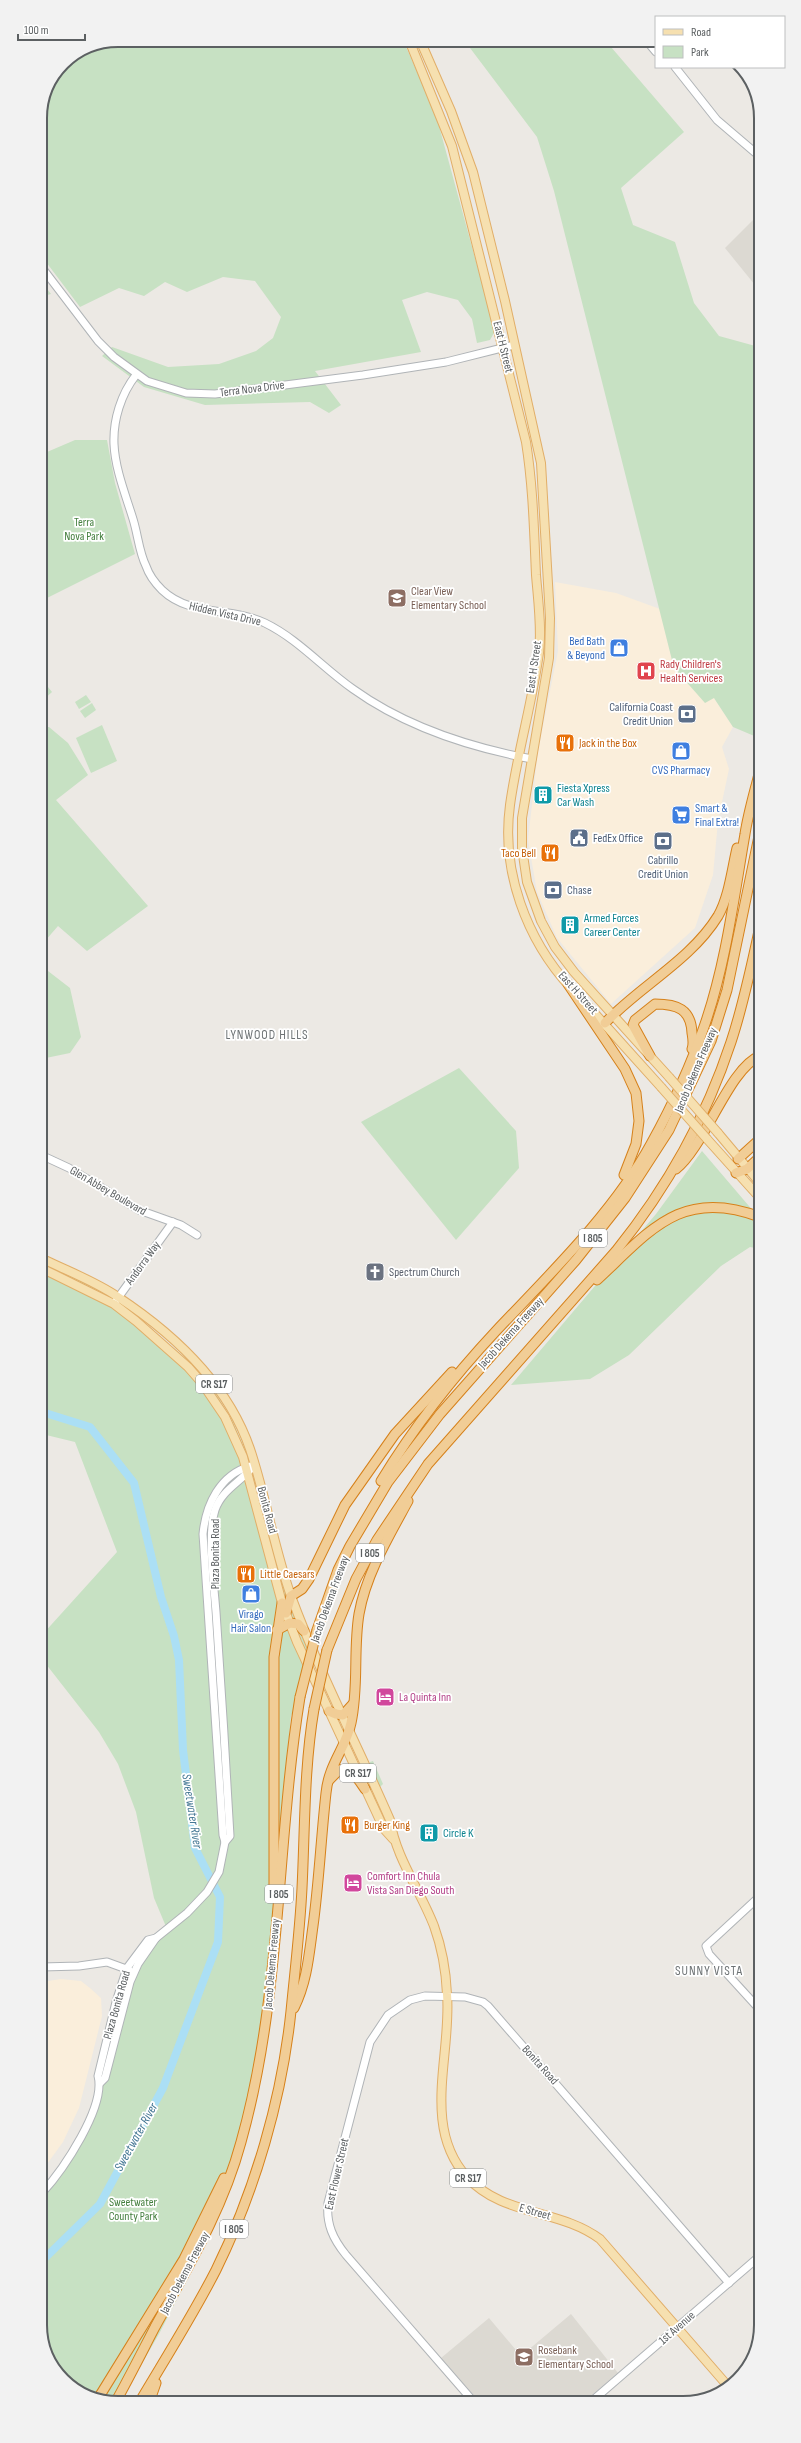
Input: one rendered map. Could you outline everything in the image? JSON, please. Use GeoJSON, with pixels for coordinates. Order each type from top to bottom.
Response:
{"type":"FeatureCollection","features":[{"type":"Feature","properties":{"kind":"highway"},"geometry":{"type":"LineString","coordinates":[[350,1546],[354,1532],[372,1498],[431,1406],[481,1348],[533,1293],[594,1222],[614,1198],[650,1145],[680,1085],[705,1023],[720,968],[745,832],[754,795]]}},
{"type":"Feature","properties":{"kind":"highway"},"geometry":{"type":"LineString","coordinates":[[605,1023],[612,1015],[692,947],[718,915],[738,846],[745,832]]}},
{"type":"Feature","properties":{"kind":"highway","name":"Jacob Dekema Freeway"},"geometry":{"type":"LineString","coordinates":[[119,2396],[204,2239],[227,2188],[241,2143],[256,2083],[268,2013],[292,1744],[300,1697],[317,1630],[338,1570],[350,1546],[388,1482],[424,1433],[576,1260],[625,1198],[669,1130],[711,1041],[727,990],[754,860]]}},
{"type":"Feature","properties":{"kind":"highway","name":"Jacob Dekema Freeway"},"geometry":{"type":"LineString","coordinates":[[143,2396],[216,2270],[254,2179],[277,2090],[291,2014],[302,1890],[308,1745],[314,1709],[327,1650],[356,1578],[377,1540],[428,1464],[520,1357],[564,1311],[642,1218],[696,1128],[731,1042],[754,951]]}},
{"type":"Feature","properties":{"kind":"highway"},"geometry":{"type":"LineString","coordinates":[[568,984],[625,1070],[636,1092],[637,1100],[639,1121],[633,1156],[594,1222]]}},
{"type":"Feature","properties":{"kind":"highway"},"geometry":{"type":"LineString","coordinates":[[650,1056],[635,1032],[633,1025],[635,1020],[655,1004],[678,1006],[692,1021],[693,1045],[680,1085]]}},
{"type":"Feature","properties":{"kind":"highway"},"geometry":{"type":"LineString","coordinates":[[670,1173],[686,1161],[738,1077],[748,1063],[754,1060]]}},
{"type":"Feature","properties":{"kind":"highway"},"geometry":{"type":"LineString","coordinates":[[738,1159],[754,1144]]}},
{"type":"Feature","properties":{"kind":"highway"},"geometry":{"type":"LineString","coordinates":[[736,1173],[747,1169],[754,1163]]}},
{"type":"Feature","properties":{"kind":"highway"},"geometry":{"type":"LineString","coordinates":[[564,1311],[662,1221],[681,1212],[707,1206],[725,1206],[754,1215]]}},
{"type":"Feature","properties":{"kind":"highway"},"geometry":{"type":"LineString","coordinates":[[286,1613],[291,1596],[302,1589],[309,1578],[339,1515],[395,1434],[464,1360],[481,1348]]}},
{"type":"Feature","properties":{"kind":"highway"},"geometry":{"type":"LineString","coordinates":[[291,2014],[303,1989],[308,1966],[327,1783],[330,1768],[349,1729],[354,1703],[356,1638],[359,1613],[366,1586],[388,1536],[428,1464]]}},
{"type":"Feature","properties":{"kind":"highway"},"geometry":{"type":"LineString","coordinates":[[274,1940],[274,1657],[282,1603]]}},
{"type":"Feature","properties":{"kind":"highway"},"geometry":{"type":"LineString","coordinates":[[277,1630],[290,1623],[298,1624],[304,1631]]}},
{"type":"Feature","properties":{"kind":"highway"},"geometry":{"type":"LineString","coordinates":[[329,1711],[343,1715],[354,1703]]}},
{"type":"Feature","properties":{"kind":"highway"},"geometry":{"type":"LineString","coordinates":[[327,1783],[338,1770],[347,1770],[354,1773],[365,1789]]}},
{"type":"Feature","properties":{"kind":"highway"},"geometry":{"type":"LineString","coordinates":[[101,2394],[188,2253],[241,2143]]}},
{"type":"Feature","properties":{"kind":"highway"},"geometry":{"type":"LineString","coordinates":[[151,2396],[166,2358]]}},
{"type":"Feature","properties":{"kind":"highway"},"geometry":{"type":"LineString","coordinates":[[104,2395],[117,2370]]}},
{"type":"Feature","properties":{"kind":"main road","name":"East H Street"},"geometry":{"type":"LineString","coordinates":[[411,47],[452,146],[503,347],[531,472],[539,652],[510,805],[510,863],[515,888],[532,931],[546,955],[568,984],[605,1023],[754,1192]]}},
{"type":"Feature","properties":{"kind":"main road","name":"East H Street"},"geometry":{"type":"LineString","coordinates":[[423,47],[449,106],[473,172],[540,463],[550,625],[549,658],[522,818],[522,848],[531,898],[555,947],[612,1015],[669,1077],[754,1177]]}},
{"type":"Feature","properties":{"kind":"main road","name":"Bonita Road"},"geometry":{"type":"LineString","coordinates":[[47,1261],[116,1300],[180,1348],[207,1375],[230,1407],[242,1430],[254,1465],[291,1596],[304,1631],[390,1820],[393,1840]]}},
{"type":"Feature","properties":{"kind":"main road","name":"Bonita Road"},"geometry":{"type":"LineString","coordinates":[[47,1271],[116,1300],[202,1383],[228,1423],[246,1472],[282,1603],[365,1789],[384,1829],[393,1840],[433,1925],[445,1968],[447,1996]]}},
{"type":"Feature","properties":{"kind":"main road","name":"E Street"},"geometry":{"type":"LineString","coordinates":[[447,1996],[441,2113],[447,2144],[458,2166],[473,2183],[498,2200],[555,2218],[592,2234],[678,2327],[725,2382]]}},
{"type":"Feature","properties":{"kind":"street"},"geometry":{"type":"LineString","coordinates":[[670,68],[696,95]]}},
{"type":"Feature","properties":{"kind":"street"},"geometry":{"type":"LineString","coordinates":[[676,68],[716,120],[754,152]]}},
{"type":"Feature","properties":{"kind":"street","name":"Terra Nova Drive"},"geometry":{"type":"LineString","coordinates":[[47,274],[98,341],[114,357],[136,375],[154,384],[176,391],[215,394],[412,368],[446,362],[514,345]]}},
{"type":"Feature","properties":{"kind":"street","name":"Hidden Vista Drive"},"geometry":{"type":"LineString","coordinates":[[136,375],[123,396],[119,407],[114,445],[142,556],[150,574],[162,590],[177,601],[192,607],[238,614],[266,624],[287,636],[353,689],[388,711],[431,732],[470,745],[532,759]]}},
{"type":"Feature","properties":{"kind":"street","name":"Glen Abbey Boulevard"},"geometry":{"type":"LineString","coordinates":[[47,1158],[69,1168],[139,1210],[173,1222],[197,1235]]}},
{"type":"Feature","properties":{"kind":"street","name":"Andorra Way"},"geometry":{"type":"LineString","coordinates":[[116,1300],[173,1222]]}},
{"type":"Feature","properties":{"kind":"street","name":"Plaza Bonita Road"},"geometry":{"type":"LineString","coordinates":[[47,2186],[79,2142],[88,2123],[100,2084],[105,2078],[125,2000],[134,1973],[156,1938],[187,1913],[214,1882],[221,1864],[225,1842],[223,1835],[203,1534],[208,1508],[216,1493],[232,1475],[246,1472],[254,1465]]}},
{"type":"Feature","properties":{"kind":"street"},"geometry":{"type":"LineString","coordinates":[[754,1902],[706,1946],[709,1954],[754,2002]]}},
{"type":"Feature","properties":{"kind":"street","name":"Plaza Bonita Road"},"geometry":{"type":"LineString","coordinates":[[100,2084],[98,2076],[116,2002],[127,1968],[148,1940],[156,1938]]}},
{"type":"Feature","properties":{"kind":"street"},"geometry":{"type":"LineString","coordinates":[[47,1967],[79,1966],[100,1962],[127,1968],[134,1973]]}},
{"type":"Feature","properties":{"kind":"street","name":"East Flower Street"},"geometry":{"type":"LineString","coordinates":[[447,1996],[425,1996],[410,2000],[388,2015],[376,2030],[365,2062],[328,2203],[328,2215],[333,2237],[346,2256],[469,2396]]}},
{"type":"Feature","properties":{"kind":"street","name":"Bonita Road"},"geometry":{"type":"LineString","coordinates":[[447,1996],[473,1999],[488,2006],[729,2283]]}},
{"type":"Feature","properties":{"kind":"street","name":"1st Avenue"},"geometry":{"type":"LineString","coordinates":[[598,2396],[754,2261]]}},
{"type":"Feature","properties":{"kind":"shaded area"},"geometry":{"type":"Polygon","coordinates":[[[754,219],[754,284],[725,248],[754,219]]]}},
{"type":"Feature","properties":{"kind":"shaded area"},"geometry":{"type":"Polygon","coordinates":[[[555,582],[616,593],[660,609],[674,668],[714,698],[733,727],[722,747],[729,769],[718,821],[713,875],[695,928],[611,1004],[557,938],[537,892],[528,840],[538,751],[558,651],[555,582]]]}},
{"type":"Feature","properties":{"kind":"shaded area"},"geometry":{"type":"Polygon","coordinates":[[[61,1979],[81,1981],[101,1998],[102,2016],[79,2108],[63,2142],[47,2164],[47,1981],[61,1979]]]}},
{"type":"Feature","properties":{"kind":"shaded area","name":"Rosebank Elementary School"},"geometry":{"type":"Polygon","coordinates":[[[571,2314],[618,2373],[591,2396],[475,2396],[441,2358],[489,2318],[521,2356],[571,2314]]]}},
{"type":"Feature","properties":{"kind":"green space"},"geometry":{"type":"Polygon","coordinates":[[[113,47],[406,47],[436,115],[495,331],[490,340],[477,343],[472,319],[458,300],[427,292],[402,300],[421,352],[315,371],[341,405],[329,413],[310,402],[205,405],[144,387],[102,356],[112,347],[168,367],[219,364],[256,351],[273,338],[281,317],[255,281],[223,277],[187,292],[165,282],[144,296],[119,288],[80,307],[47,263],[48,104],[56,82],[78,59],[99,49],[113,47]]]}},
{"type":"Feature","properties":{"kind":"green space"},"geometry":{"type":"Polygon","coordinates":[[[469,47],[611,47],[684,132],[621,188],[633,225],[675,242],[694,303],[719,336],[754,346],[754,736],[733,727],[714,698],[705,703],[674,668],[554,191],[537,137],[469,47]]]}},
{"type":"Feature","properties":{"kind":"green space"},"geometry":{"type":"Polygon","coordinates":[[[47,289],[51,294],[47,295],[47,289]]]}},
{"type":"Feature","properties":{"kind":"green space","name":"Terra Nova Park"},"geometry":{"type":"Polygon","coordinates":[[[75,440],[107,440],[115,483],[135,554],[47,598],[47,452],[75,440]]]}},
{"type":"Feature","properties":{"kind":"green space"},"geometry":{"type":"Polygon","coordinates":[[[47,687],[48,687],[52,692],[47,697],[47,687]]]}},
{"type":"Feature","properties":{"kind":"green space"},"geometry":{"type":"Polygon","coordinates":[[[86,695],[91,702],[79,709],[75,702],[86,695]]]}},
{"type":"Feature","properties":{"kind":"green space"},"geometry":{"type":"Polygon","coordinates":[[[92,703],[96,710],[85,718],[80,711],[92,703]]]}},
{"type":"Feature","properties":{"kind":"green space"},"geometry":{"type":"Polygon","coordinates":[[[102,725],[117,761],[91,773],[76,738],[102,725]]]}},
{"type":"Feature","properties":{"kind":"green space"},"geometry":{"type":"Polygon","coordinates":[[[47,727],[49,727],[68,743],[88,775],[56,800],[148,906],[87,951],[58,926],[47,939],[47,727]]]}},
{"type":"Feature","properties":{"kind":"green space"},"geometry":{"type":"Polygon","coordinates":[[[47,961],[48,971],[70,988],[81,1037],[70,1053],[47,1058],[47,961]]]}},
{"type":"Feature","properties":{"kind":"green space"},"geometry":{"type":"Polygon","coordinates":[[[459,1068],[516,1131],[519,1168],[456,1240],[361,1122],[459,1068]]]}},
{"type":"Feature","properties":{"kind":"green space"},"geometry":{"type":"Polygon","coordinates":[[[702,1151],[754,1212],[754,1248],[750,1247],[721,1266],[629,1355],[590,1379],[511,1385],[656,1214],[702,1151]]]}},
{"type":"Feature","properties":{"kind":"green space","name":"Sweetwater County Park"},"geometry":{"type":"Polygon","coordinates":[[[47,1264],[102,1291],[126,1307],[192,1364],[218,1397],[233,1422],[247,1454],[283,1582],[307,1647],[300,1697],[291,1716],[283,1799],[268,2012],[228,2188],[206,2243],[159,2334],[123,2396],[99,2394],[82,2387],[71,2378],[54,2357],[49,2344],[47,2325],[47,2186],[86,2127],[129,1968],[167,1929],[154,1898],[136,1812],[118,1764],[99,1732],[47,1665],[47,1629],[117,1552],[75,1442],[47,1435],[47,1264]]]}},
{"type":"Feature","properties":{"kind":"green space"},"geometry":{"type":"Polygon","coordinates":[[[373,1761],[383,1784],[380,1787],[370,1765],[370,1762],[373,1761]]]}},
{"type":"Feature","properties":{"kind":"waterway","name":"Sweetwater River"},"geometry":{"type":"LineString","coordinates":[[47,1414],[90,1427],[134,1483],[161,1597],[174,1636],[179,1660],[183,1750],[195,1848],[220,1897],[218,1942],[163,2088],[100,2204],[47,2256]]}},
{"type":"Feature","properties":{"kind":"place","name":"Clear View Elementary School"},"geometry":{"type":"Point","coordinates":[397,598]}},
{"type":"Feature","properties":{"kind":"place","name":"Bed Bath & Beyond"},"geometry":{"type":"Point","coordinates":[619,648]}},
{"type":"Feature","properties":{"kind":"place","name":"Rady Children's Health Services"},"geometry":{"type":"Point","coordinates":[646,671]}},
{"type":"Feature","properties":{"kind":"place","name":"California Coast Credit Union"},"geometry":{"type":"Point","coordinates":[687,714]}},
{"type":"Feature","properties":{"kind":"place","name":"Jack in the Box"},"geometry":{"type":"Point","coordinates":[565,743]}},
{"type":"Feature","properties":{"kind":"place","name":"CVS Pharmacy"},"geometry":{"type":"Point","coordinates":[681,751]}},
{"type":"Feature","properties":{"kind":"place","name":"Fiesta Xpress Car Wash"},"geometry":{"type":"Point","coordinates":[543,795]}},
{"type":"Feature","properties":{"kind":"place","name":"Smart & Final Extra!"},"geometry":{"type":"Point","coordinates":[681,815]}},
{"type":"Feature","properties":{"kind":"place","name":"FedEx Office"},"geometry":{"type":"Point","coordinates":[579,838]}},
{"type":"Feature","properties":{"kind":"place","name":"Cabrillo Credit Union"},"geometry":{"type":"Point","coordinates":[663,841]}},
{"type":"Feature","properties":{"kind":"place","name":"Taco Bell"},"geometry":{"type":"Point","coordinates":[550,853]}},
{"type":"Feature","properties":{"kind":"place","name":"Chase"},"geometry":{"type":"Point","coordinates":[553,890]}},
{"type":"Feature","properties":{"kind":"place","name":"Armed Forces Career Center"},"geometry":{"type":"Point","coordinates":[570,925]}},
{"type":"Feature","properties":{"kind":"place","name":"Spectrum Church"},"geometry":{"type":"Point","coordinates":[375,1272]}},
{"type":"Feature","properties":{"kind":"place","name":"Little Caesars"},"geometry":{"type":"Point","coordinates":[246,1574]}},
{"type":"Feature","properties":{"kind":"place","name":"Virago Hair Salon"},"geometry":{"type":"Point","coordinates":[251,1594]}},
{"type":"Feature","properties":{"kind":"place","name":"La Quinta Inn"},"geometry":{"type":"Point","coordinates":[385,1697]}},
{"type":"Feature","properties":{"kind":"place","name":"Burger King"},"geometry":{"type":"Point","coordinates":[350,1825]}},
{"type":"Feature","properties":{"kind":"place","name":"Circle K"},"geometry":{"type":"Point","coordinates":[429,1833]}},
{"type":"Feature","properties":{"kind":"place","name":"Comfort Inn Chula Vista San Diego South"},"geometry":{"type":"Point","coordinates":[353,1883]}},
{"type":"Feature","properties":{"kind":"place","name":"Rosebank Elementary School"},"geometry":{"type":"Point","coordinates":[524,2357]}},
{"type":"Feature","properties":{"kind":"district","name":"LYNWOOD HILLS"},"geometry":{"type":"Point","coordinates":[267,1035]}},
{"type":"Feature","properties":{"kind":"district","name":"SUNNY VISTA"},"geometry":{"type":"Point","coordinates":[709,1971]}}]}
